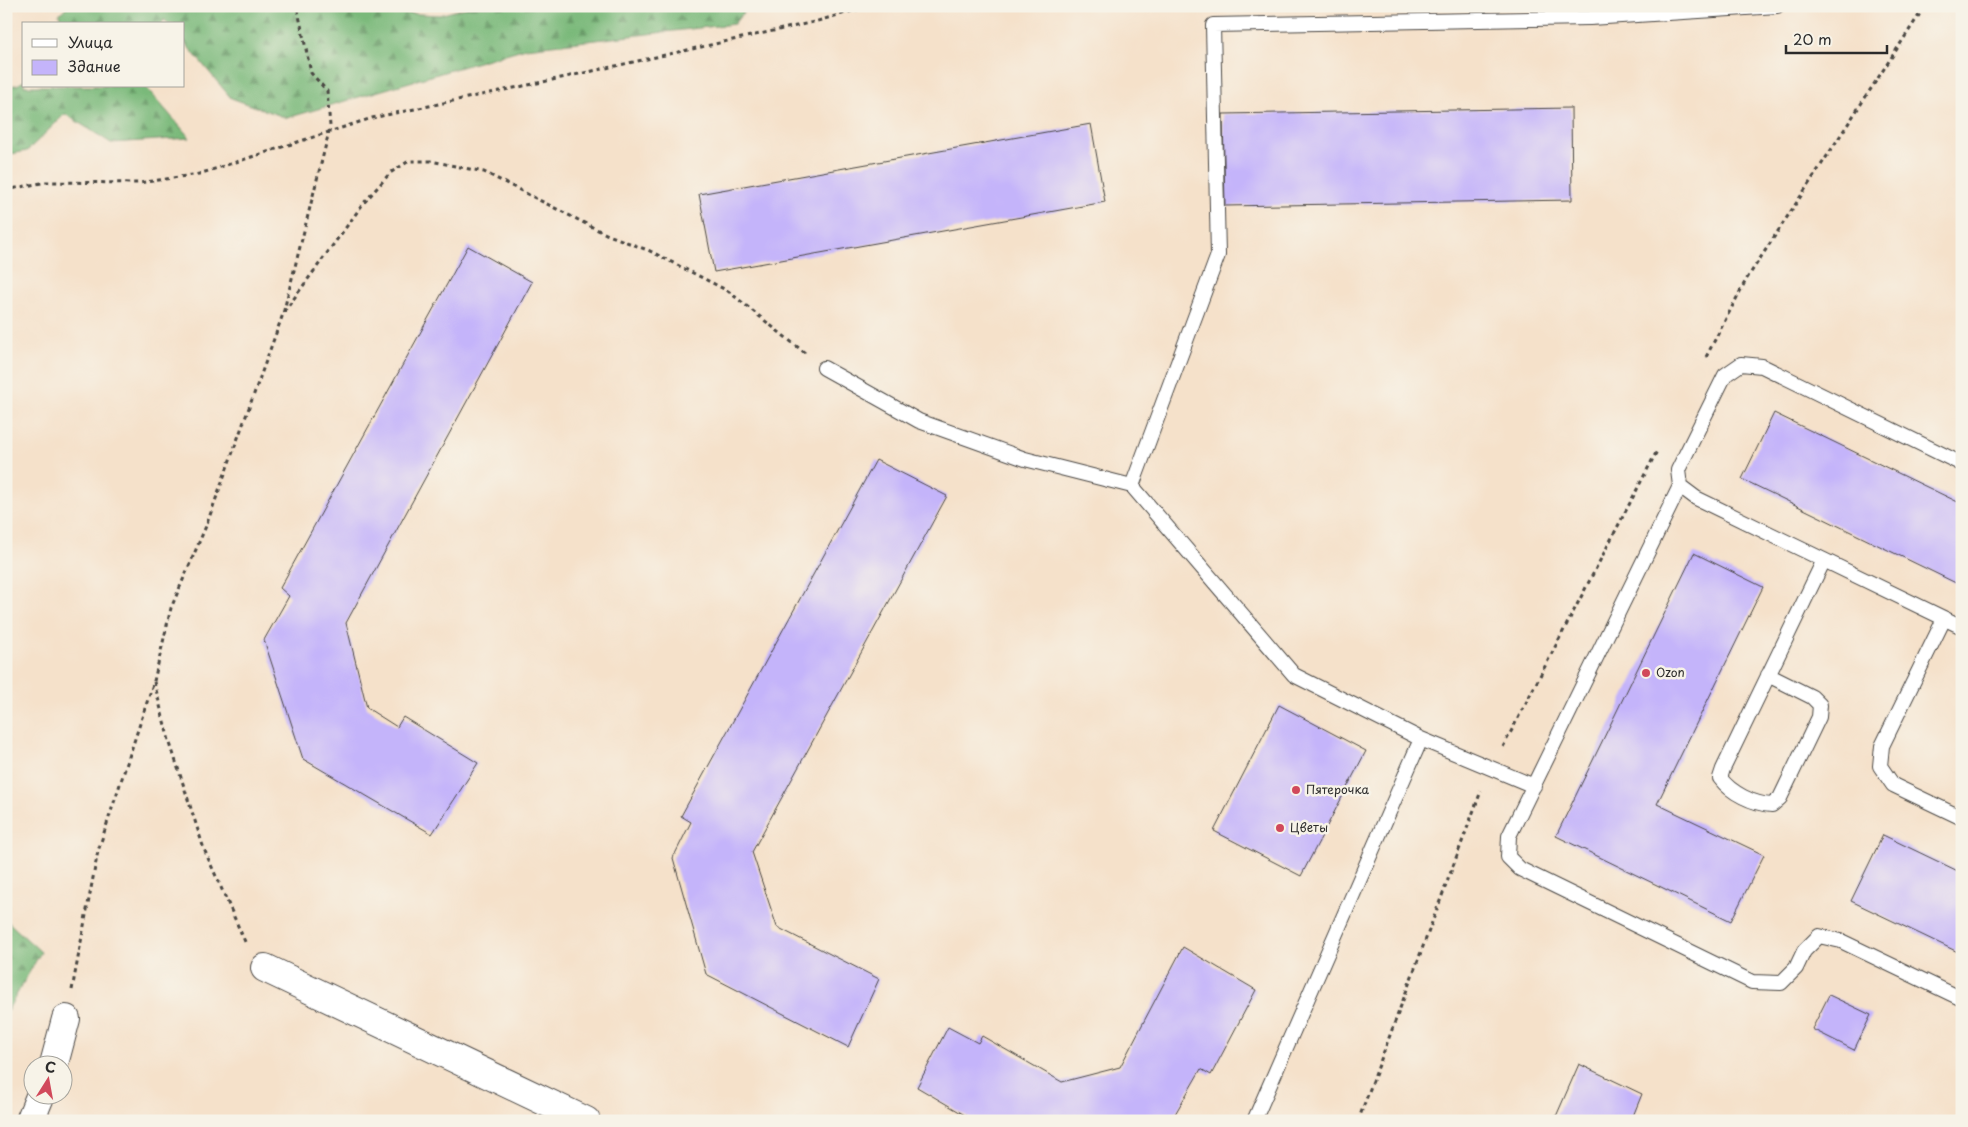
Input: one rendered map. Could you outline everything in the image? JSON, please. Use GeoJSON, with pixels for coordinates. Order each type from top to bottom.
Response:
{"type":"FeatureCollection","features":[{"type":"Feature","properties":{"kind":"street"},"geometry":{"type":"LineString","coordinates":[[265,968],[586,1121]]}},
{"type":"Feature","properties":{"kind":"street"},"geometry":{"type":"LineString","coordinates":[[57,1054],[66,1019]]}},
{"type":"Feature","properties":{"kind":"street"},"geometry":{"type":"LineString","coordinates":[[30,1121],[38,1104]]}},
{"type":"Feature","properties":{"kind":"lane"},"geometry":{"type":"LineString","coordinates":[[1132,486],[1218,255],[1213,25],[1590,18],[1777,6]]}},
{"type":"Feature","properties":{"kind":"lane"},"geometry":{"type":"LineString","coordinates":[[1962,464],[1762,366],[1741,364],[1725,375],[1678,470],[1680,486],[1510,836],[1508,857],[1520,868],[1752,982],[1781,982],[1796,968],[1804,951],[1819,936],[1841,941],[1962,999]]}},
{"type":"Feature","properties":{"kind":"lane"},"geometry":{"type":"LineString","coordinates":[[824,368],[918,421],[1025,459],[1132,486],[1294,675],[1421,739],[1534,786]]}},
{"type":"Feature","properties":{"kind":"lane"},"geometry":{"type":"LineString","coordinates":[[1680,486],[1696,498],[1962,628]]}},
{"type":"Feature","properties":{"kind":"lane"},"geometry":{"type":"LineString","coordinates":[[1768,676],[1812,697],[1820,705],[1819,717],[1780,798],[1772,805],[1761,804],[1728,788],[1720,778],[1723,768],[1824,560]]}},
{"type":"Feature","properties":{"kind":"lane"},"geometry":{"type":"LineString","coordinates":[[1944,619],[1882,746],[1880,766],[1894,785],[1962,818]]}},
{"type":"Feature","properties":{"kind":"lane"},"geometry":{"type":"LineString","coordinates":[[1254,1121],[1421,739]]}},
{"type":"Feature","properties":{"kind":"path"},"geometry":{"type":"LineString","coordinates":[[66,1019],[98,851],[154,681],[171,608],[206,526],[283,314],[329,132],[327,91],[311,73],[297,6]]}},
{"type":"Feature","properties":{"kind":"path"},"geometry":{"type":"LineString","coordinates":[[6,190],[46,182],[139,183],[199,174],[372,118],[776,30],[870,6]]}},
{"type":"Feature","properties":{"kind":"path"},"geometry":{"type":"LineString","coordinates":[[1704,361],[1746,280],[1925,6]]}},
{"type":"Feature","properties":{"kind":"path"},"geometry":{"type":"LineString","coordinates":[[283,314],[363,204],[390,173],[409,161],[431,161],[484,172],[606,234],[650,251],[728,291],[824,368]]}},
{"type":"Feature","properties":{"kind":"path"},"geometry":{"type":"LineString","coordinates":[[1358,1121],[1485,782],[1662,441]]}},
{"type":"Feature","properties":{"kind":"path"},"geometry":{"type":"LineString","coordinates":[[154,681],[168,737],[204,849],[249,951],[265,968]]}},
{"type":"Feature","properties":{"kind":"green space"},"geometry":{"type":"Polygon","coordinates":[[[68,6],[395,6],[401,13],[439,15],[473,6],[748,6],[734,24],[526,48],[287,118],[231,98],[185,43],[185,22],[166,22],[164,19],[163,22],[62,22],[59,14],[68,6]]]}},
{"type":"Feature","properties":{"kind":"green space"},"geometry":{"type":"Polygon","coordinates":[[[22,82],[22,88],[147,88],[190,138],[111,143],[65,114],[27,151],[6,155],[6,86],[17,85],[22,82]]]}},
{"type":"Feature","properties":{"kind":"green space"},"geometry":{"type":"Polygon","coordinates":[[[6,920],[41,952],[6,1013],[6,920]]]}},
{"type":"Feature","properties":{"kind":"building"},"geometry":{"type":"Polygon","coordinates":[[[1571,108],[1572,200],[1225,206],[1223,114],[1571,108]]]}},
{"type":"Feature","properties":{"kind":"building"},"geometry":{"type":"Polygon","coordinates":[[[1091,124],[1105,202],[714,272],[699,194],[1091,124]]]}},
{"type":"Feature","properties":{"kind":"building"},"geometry":{"type":"Polygon","coordinates":[[[468,246],[532,282],[346,623],[367,708],[397,727],[403,717],[478,763],[432,834],[303,759],[264,640],[289,596],[280,588],[468,246]]]}},
{"type":"Feature","properties":{"kind":"building"},"geometry":{"type":"Polygon","coordinates":[[[1774,413],[1962,504],[1962,586],[1742,479],[1774,413]]]}},
{"type":"Feature","properties":{"kind":"building"},"geometry":{"type":"Polygon","coordinates":[[[876,460],[947,496],[752,852],[777,927],[879,979],[848,1047],[706,974],[673,858],[691,822],[681,816],[876,460]]]}},
{"type":"Feature","properties":{"kind":"building"},"geometry":{"type":"Polygon","coordinates":[[[1694,553],[1763,587],[1657,804],[1764,855],[1731,921],[1556,836],[1694,553]]]}},
{"type":"Feature","properties":{"kind":"building"},"geometry":{"type":"Polygon","coordinates":[[[1279,705],[1366,751],[1301,876],[1214,831],[1279,705]]]}},
{"type":"Feature","properties":{"kind":"building"},"geometry":{"type":"Polygon","coordinates":[[[1883,835],[1962,873],[1962,954],[1851,901],[1883,835]]]}},
{"type":"Feature","properties":{"kind":"building"},"geometry":{"type":"Polygon","coordinates":[[[1183,947],[1256,990],[1211,1075],[1201,1069],[1171,1121],[975,1121],[917,1087],[948,1027],[978,1043],[982,1036],[1062,1082],[1120,1067],[1183,947]]]}},
{"type":"Feature","properties":{"kind":"building"},"geometry":{"type":"Polygon","coordinates":[[[1829,995],[1871,1015],[1854,1050],[1812,1029],[1829,995]]]}},
{"type":"Feature","properties":{"kind":"building"},"geometry":{"type":"Polygon","coordinates":[[[1579,1064],[1642,1094],[1631,1121],[1554,1121],[1579,1064]]]}},
{"type":"Feature","properties":{"kind":"place","name":"Ozon"},"geometry":{"type":"Point","coordinates":[1646,673]}},
{"type":"Feature","properties":{"kind":"place","name":"Пятерочка"},"geometry":{"type":"Point","coordinates":[1296,790]}},
{"type":"Feature","properties":{"kind":"place","name":"Цветы"},"geometry":{"type":"Point","coordinates":[1280,828]}}]}
